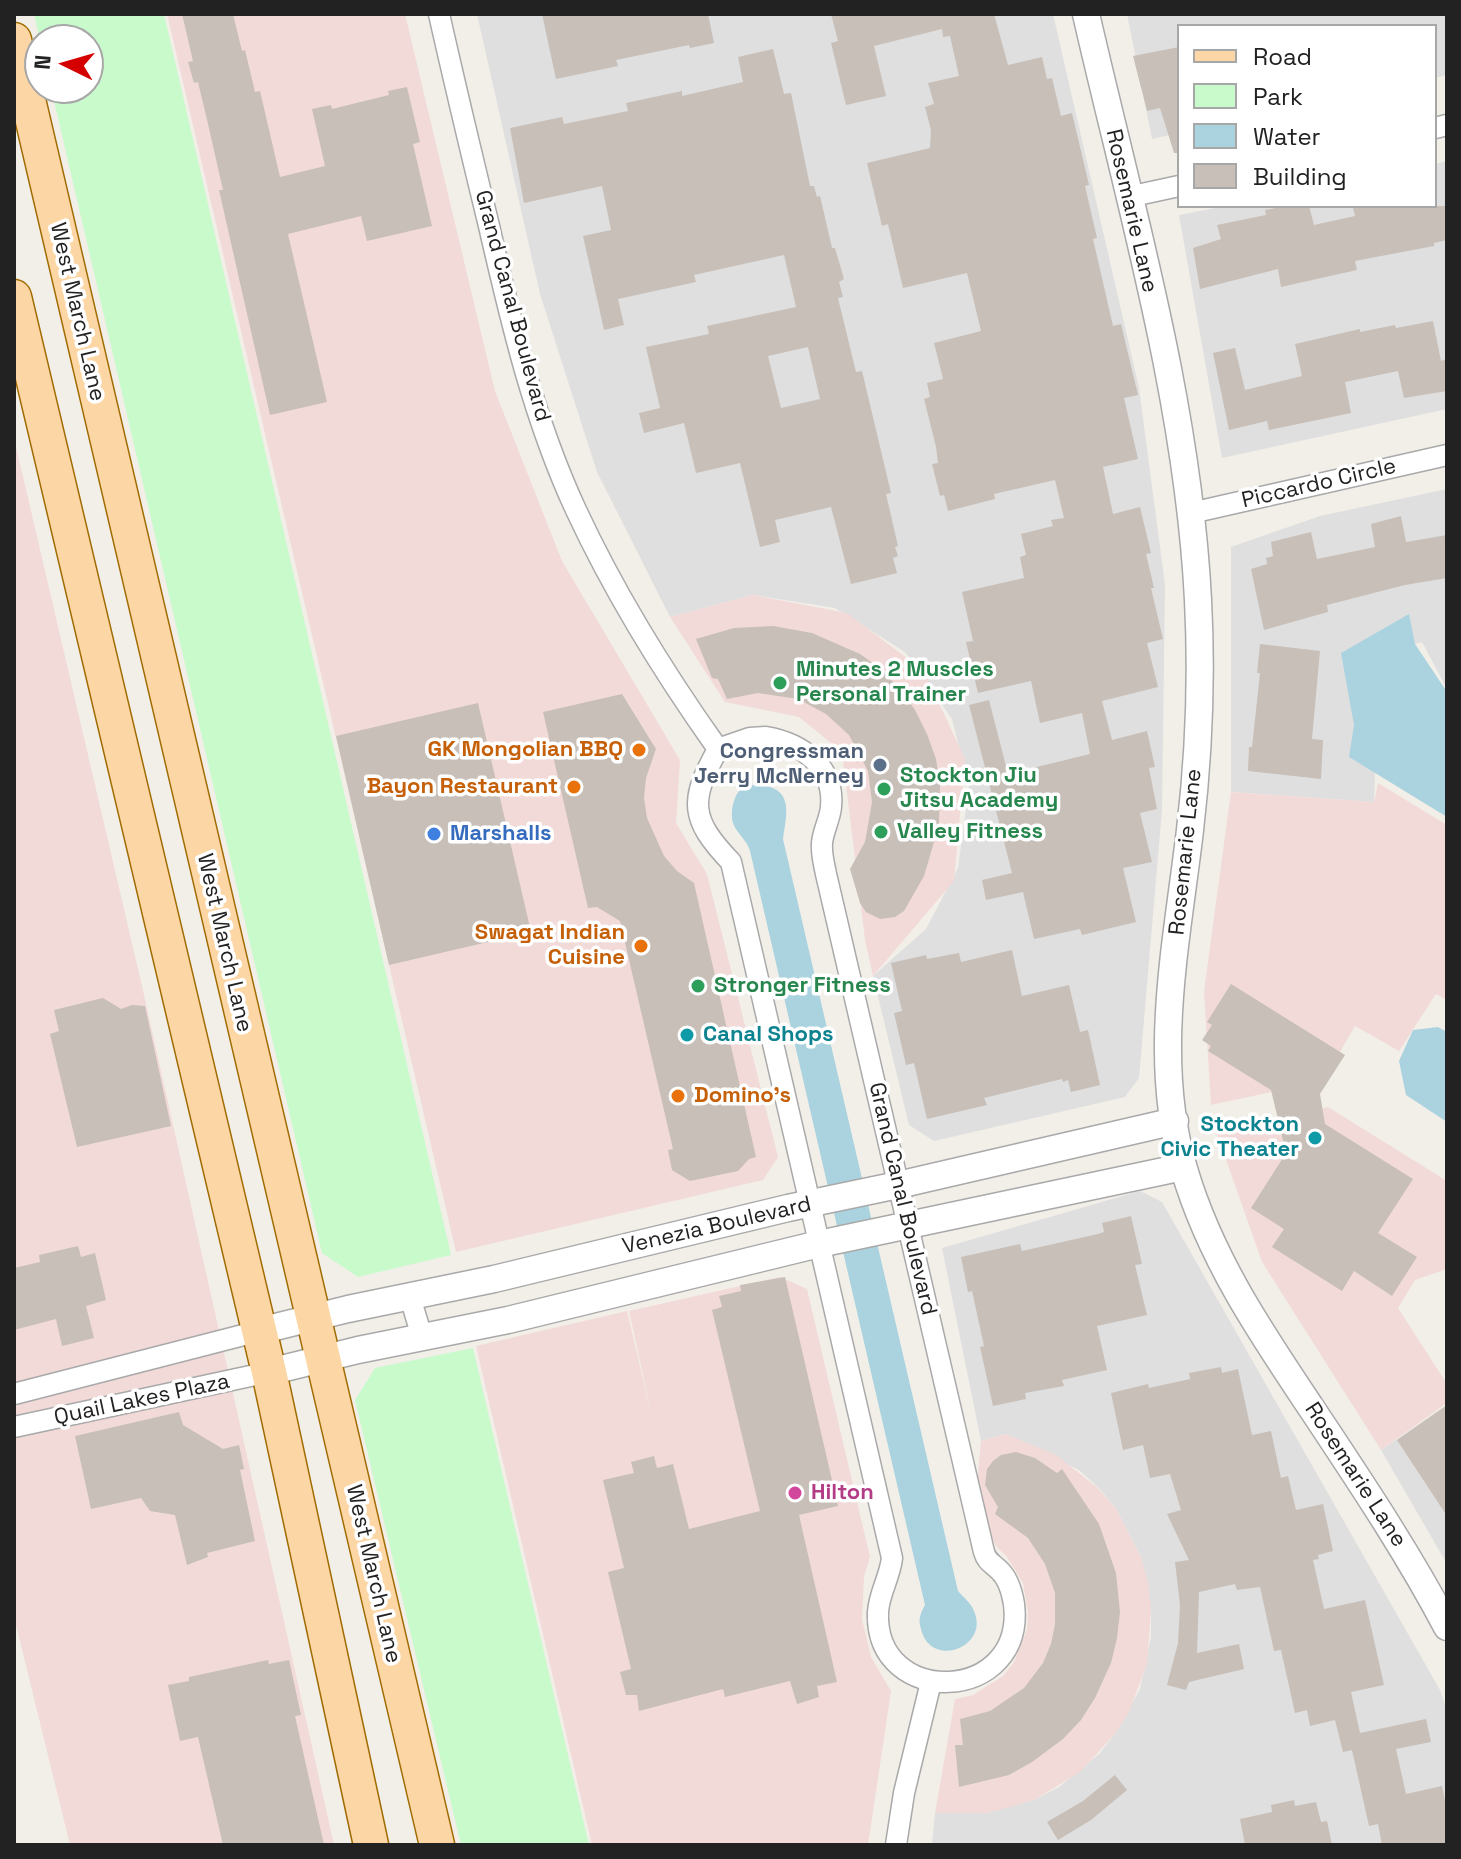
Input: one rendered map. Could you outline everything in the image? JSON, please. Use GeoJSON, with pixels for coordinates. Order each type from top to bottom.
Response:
{"type":"FeatureCollection","features":[{"type":"Feature","properties":{"kind":"main road","name":"West March Lane"},"geometry":{"type":"LineString","coordinates":[[14,40],[311,1318],[437,1845]]}},
{"type":"Feature","properties":{"kind":"main road"},"geometry":{"type":"LineString","coordinates":[[14,297],[269,1372],[371,1845]]}},
{"type":"Feature","properties":{"kind":"street","name":"Grand Canal Boulevard"},"geometry":{"type":"LineString","coordinates":[[439,14],[511,320],[542,422],[575,508],[621,600],[718,749],[750,738],[788,741],[806,751],[823,771],[827,783],[831,808],[821,845],[826,874],[984,1552],[987,1561],[1002,1572],[1014,1605],[1011,1634],[995,1663],[967,1680],[931,1682]]}},
{"type":"Feature","properties":{"kind":"street","name":"Rosemarie Lane"},"geometry":{"type":"LineString","coordinates":[[1086,14],[1165,354],[1191,513],[1198,600],[1200,703],[1192,811],[1167,1020],[1167,1074],[1183,1167],[1226,1274],[1246,1309],[1391,1527],[1447,1627]]}},
{"type":"Feature","properties":{"kind":"street"},"geometry":{"type":"LineString","coordinates":[[1128,197],[1177,186]]}},
{"type":"Feature","properties":{"kind":"street","name":"Piccardo Circle"},"geometry":{"type":"LineString","coordinates":[[1191,513],[1447,455]]}},
{"type":"Feature","properties":{"kind":"street"},"geometry":{"type":"LineString","coordinates":[[718,749],[702,779],[698,810],[710,840],[731,862],[892,1558],[880,1596],[879,1628],[893,1658],[905,1670],[931,1682],[915,1741],[896,1845]]}},
{"type":"Feature","properties":{"kind":"street","name":"Venezia Boulevard"},"geometry":{"type":"LineString","coordinates":[[259,1331],[1175,1121]]}},
{"type":"Feature","properties":{"kind":"street","name":"Venezia Boulevard"},"geometry":{"type":"LineString","coordinates":[[269,1372],[322,1358],[508,1320],[819,1244],[1183,1167]]}},
{"type":"Feature","properties":{"kind":"street"},"geometry":{"type":"LineString","coordinates":[[410,1297],[422,1337]]}},
{"type":"Feature","properties":{"kind":"street","name":"Quail Lakes Plaza"},"geometry":{"type":"LineString","coordinates":[[14,1394],[259,1331]]}},
{"type":"Feature","properties":{"kind":"street","name":"Quail Lakes Plaza"},"geometry":{"type":"LineString","coordinates":[[14,1427],[269,1372]]}},
{"type":"Feature","properties":{"kind":"shaded area"},"geometry":{"type":"Polygon","coordinates":[[[167,14],[405,14],[495,391],[562,561],[680,760],[676,823],[707,874],[778,1157],[763,1180],[456,1252],[167,14]]]}},
{"type":"Feature","properties":{"kind":"shaded area"},"geometry":{"type":"Polygon","coordinates":[[[477,14],[1053,14],[1139,388],[1165,585],[1162,810],[1139,1078],[1125,1097],[934,1141],[909,1125],[873,976],[926,929],[958,868],[969,786],[952,719],[905,652],[835,608],[753,595],[670,617],[597,472],[540,294],[477,14]]]}},
{"type":"Feature","properties":{"kind":"shaded area"},"geometry":{"type":"Polygon","coordinates":[[[1127,14],[1447,14],[1447,75],[1437,78],[1437,24],[1177,24],[1177,133],[1152,139],[1127,14]]]}},
{"type":"Feature","properties":{"kind":"shaded area"},"geometry":{"type":"Polygon","coordinates":[[[1447,161],[1447,409],[1222,458],[1179,215],[1216,208],[1437,208],[1437,164],[1447,161]]]}},
{"type":"Feature","properties":{"kind":"shaded area"},"geometry":{"type":"Polygon","coordinates":[[[14,438],[142,986],[334,1845],[70,1845],[14,1617],[14,438]]]}},
{"type":"Feature","properties":{"kind":"shaded area"},"geometry":{"type":"Polygon","coordinates":[[[1447,489],[1447,689],[1422,642],[1379,653],[1374,802],[1231,792],[1231,547],[1320,516],[1447,489]]]}},
{"type":"Feature","properties":{"kind":"shaded area"},"geometry":{"type":"Polygon","coordinates":[[[753,595],[847,613],[924,671],[965,759],[954,881],[873,976],[865,940],[842,752],[799,717],[725,702],[670,617],[753,595]]]}},
{"type":"Feature","properties":{"kind":"shaded area"},"geometry":{"type":"Polygon","coordinates":[[[1378,783],[1447,825],[1447,1000],[1436,994],[1399,1051],[1355,1026],[1323,1081],[1211,1105],[1204,991],[1231,792],[1374,802],[1378,783]]]}},
{"type":"Feature","properties":{"kind":"shaded area"},"geometry":{"type":"Polygon","coordinates":[[[1328,1107],[1447,1181],[1447,1269],[1415,1280],[1398,1308],[1447,1384],[1447,1403],[1381,1450],[1262,1262],[1217,1134],[1328,1107]]]}},
{"type":"Feature","properties":{"kind":"shaded area"},"geometry":{"type":"Polygon","coordinates":[[[1140,1191],[1162,1202],[1440,1690],[1447,1710],[1447,1845],[932,1845],[935,1813],[986,1813],[1036,1799],[1059,1787],[1099,1754],[1115,1734],[1140,1689],[1151,1637],[1151,1610],[1141,1557],[1116,1509],[1099,1488],[1079,1470],[1006,1434],[981,1441],[942,1248],[1140,1191]]]}},
{"type":"Feature","properties":{"kind":"shaded area"},"geometry":{"type":"Polygon","coordinates":[[[780,1277],[807,1289],[870,1557],[864,1577],[862,1619],[871,1657],[891,1691],[868,1845],[592,1845],[476,1346],[627,1311],[653,1421],[629,1311],[780,1277]]]}},
{"type":"Feature","properties":{"kind":"shaded area"},"geometry":{"type":"Polygon","coordinates":[[[1447,1405],[1447,1564],[1381,1450],[1447,1405]]]}},
{"type":"Feature","properties":{"kind":"shaded area"},"geometry":{"type":"Polygon","coordinates":[[[1006,1434],[1056,1455],[1098,1488],[1116,1509],[1141,1557],[1148,1583],[1151,1610],[1147,1664],[1129,1712],[1115,1734],[1080,1772],[1036,1799],[1011,1807],[986,1813],[935,1813],[955,1699],[973,1695],[1003,1676],[1014,1662],[1027,1629],[1023,1583],[1007,1557],[996,1546],[985,1525],[976,1495],[981,1441],[1006,1434]]]}},
{"type":"Feature","properties":{"kind":"green space"},"geometry":{"type":"Polygon","coordinates":[[[34,14],[164,14],[451,1255],[358,1277],[322,1253],[55,104],[104,104],[104,24],[36,24],[34,14]]]}},
{"type":"Feature","properties":{"kind":"green space"},"geometry":{"type":"Polygon","coordinates":[[[473,1348],[589,1845],[461,1845],[355,1400],[375,1368],[473,1348]]]}},
{"type":"Feature","properties":{"kind":"water"},"geometry":{"type":"Polygon","coordinates":[[[1409,614],[1415,644],[1447,692],[1447,817],[1349,757],[1354,725],[1341,653],[1409,614]]]}},
{"type":"Feature","properties":{"kind":"water"},"geometry":{"type":"Polygon","coordinates":[[[757,784],[777,790],[785,802],[783,839],[958,1591],[974,1611],[977,1624],[974,1635],[957,1649],[936,1649],[927,1641],[920,1626],[925,1605],[750,851],[733,823],[732,809],[737,794],[744,787],[757,784]]]}},
{"type":"Feature","properties":{"kind":"water"},"geometry":{"type":"Polygon","coordinates":[[[1438,1027],[1447,1032],[1447,1122],[1406,1095],[1399,1061],[1413,1030],[1438,1027]]]}},
{"type":"Feature","properties":{"kind":"building"},"geometry":{"type":"Polygon","coordinates":[[[182,14],[233,14],[255,92],[260,91],[280,177],[325,166],[312,109],[331,105],[332,109],[389,95],[388,91],[407,87],[420,142],[413,144],[432,226],[367,241],[361,216],[288,234],[327,402],[270,415],[219,190],[223,190],[208,124],[198,82],[194,83],[188,62],[193,61],[182,14]]]}},
{"type":"Feature","properties":{"kind":"building"},"geometry":{"type":"Polygon","coordinates":[[[542,14],[708,14],[714,43],[616,60],[618,66],[556,79],[542,14]]]}},
{"type":"Feature","properties":{"kind":"building"},"geometry":{"type":"Polygon","coordinates":[[[831,14],[994,14],[1008,65],[1042,57],[1047,79],[1052,78],[1061,116],[1072,113],[1089,185],[1085,186],[1097,238],[1093,239],[1113,326],[1121,324],[1138,395],[1124,398],[1138,459],[1103,467],[1113,514],[1140,507],[1151,553],[1146,554],[1154,588],[1151,588],[1163,639],[1147,643],[1158,687],[1102,701],[1112,740],[1147,731],[1155,767],[1149,768],[1157,809],[1140,813],[1152,862],[1123,868],[1136,922],[1082,935],[1080,929],[1034,939],[1023,892],[986,900],[982,880],[1012,873],[969,705],[989,700],[1008,774],[1090,754],[1082,713],[1040,723],[1031,681],[978,693],[966,642],[973,641],[962,592],[1024,578],[1020,557],[1026,555],[1021,534],[1053,526],[1051,520],[1064,518],[1055,480],[994,494],[995,499],[948,511],[944,495],[940,496],[932,464],[938,463],[936,447],[924,399],[930,397],[927,383],[943,379],[934,343],[981,331],[967,273],[903,288],[888,224],[882,226],[867,163],[930,148],[931,130],[925,107],[934,104],[928,83],[959,76],[950,36],[943,37],[942,29],[874,46],[886,96],[846,105],[831,43],[838,41],[831,14]]]}},
{"type":"Feature","properties":{"kind":"building"},"geometry":{"type":"Polygon","coordinates":[[[1177,47],[1177,153],[1174,153],[1160,108],[1147,111],[1133,56],[1177,47]]]}},
{"type":"Feature","properties":{"kind":"building"},"geometry":{"type":"Polygon","coordinates":[[[773,49],[784,94],[791,93],[810,186],[814,186],[817,197],[820,196],[832,248],[835,248],[844,279],[839,282],[843,297],[838,298],[856,372],[862,371],[891,493],[886,494],[898,546],[895,547],[898,556],[893,558],[897,573],[851,584],[831,507],[775,520],[780,542],[760,547],[740,463],[696,473],[684,423],[644,433],[639,413],[660,408],[646,347],[709,334],[707,326],[796,307],[784,255],[694,275],[696,282],[618,299],[624,325],[604,330],[583,236],[611,230],[602,186],[524,203],[510,128],[562,117],[564,124],[628,111],[626,103],[682,91],[682,96],[743,82],[738,57],[773,49]],[[808,347],[768,356],[781,408],[820,399],[808,347]]]}},
{"type":"Feature","properties":{"kind":"building"},"geometry":{"type":"Polygon","coordinates":[[[1447,206],[1447,240],[1434,243],[1434,246],[1355,261],[1357,270],[1281,287],[1278,269],[1200,289],[1193,248],[1221,239],[1217,225],[1266,215],[1265,210],[1310,208],[1314,225],[1355,216],[1353,208],[1447,206]]]}},
{"type":"Feature","properties":{"kind":"building"},"geometry":{"type":"Polygon","coordinates":[[[1433,321],[1441,361],[1447,359],[1447,391],[1404,398],[1398,371],[1345,382],[1351,413],[1269,430],[1267,421],[1229,430],[1213,353],[1235,348],[1245,390],[1302,376],[1295,344],[1360,329],[1360,332],[1433,321]]]}},
{"type":"Feature","properties":{"kind":"building"},"geometry":{"type":"Polygon","coordinates":[[[1401,516],[1406,542],[1447,535],[1447,578],[1327,605],[1328,612],[1264,630],[1251,569],[1267,564],[1266,558],[1273,556],[1271,542],[1311,532],[1317,559],[1375,547],[1371,524],[1401,516]]]}},
{"type":"Feature","properties":{"kind":"building"},"geometry":{"type":"Polygon","coordinates":[[[773,626],[812,633],[860,654],[881,669],[899,688],[927,734],[936,759],[940,785],[939,825],[924,876],[904,911],[895,917],[880,919],[866,912],[860,903],[850,869],[865,842],[872,802],[868,771],[849,735],[826,714],[798,699],[758,693],[727,699],[718,679],[712,678],[696,639],[734,628],[773,626]]]}},
{"type":"Feature","properties":{"kind":"building"},"geometry":{"type":"Polygon","coordinates":[[[1260,644],[1320,651],[1312,739],[1323,740],[1321,779],[1248,771],[1260,673],[1257,673],[1260,644]]]}},
{"type":"Feature","properties":{"kind":"building","name":"Canal Shops"},"geometry":{"type":"Polygon","coordinates":[[[622,694],[656,749],[646,778],[644,798],[647,818],[664,856],[677,871],[694,883],[756,1157],[749,1159],[738,1171],[690,1181],[672,1170],[668,1150],[673,1149],[620,921],[597,907],[588,908],[543,712],[622,694]]]}},
{"type":"Feature","properties":{"kind":"building","name":"Marshalls"},"geometry":{"type":"Polygon","coordinates":[[[478,703],[531,932],[389,965],[336,736],[478,703]]]}},
{"type":"Feature","properties":{"kind":"building"},"geometry":{"type":"Polygon","coordinates":[[[1012,950],[1022,996],[1069,985],[1080,1032],[1088,1030],[1100,1085],[1071,1092],[1068,1080],[1063,1082],[1062,1079],[984,1098],[987,1105],[927,1119],[914,1063],[906,1065],[894,1013],[902,1011],[891,963],[926,955],[927,959],[959,953],[961,962],[1012,950]]]}},
{"type":"Feature","properties":{"kind":"building","name":"Stockton Civic Theater"},"geometry":{"type":"Polygon","coordinates":[[[1231,984],[1345,1055],[1320,1094],[1325,1124],[1413,1179],[1378,1233],[1417,1257],[1392,1296],[1354,1271],[1342,1291],[1272,1247],[1284,1229],[1251,1208],[1286,1153],[1271,1090],[1208,1051],[1211,1046],[1202,1040],[1212,1025],[1207,1022],[1231,984]]]}},
{"type":"Feature","properties":{"kind":"building"},"geometry":{"type":"Polygon","coordinates":[[[103,998],[121,1009],[132,1005],[145,1006],[171,1126],[77,1147],[50,1034],[59,1031],[54,1010],[103,998]]]}},
{"type":"Feature","properties":{"kind":"building"},"geometry":{"type":"Polygon","coordinates":[[[1131,1216],[1142,1264],[1135,1265],[1147,1315],[1097,1326],[1107,1370],[1062,1380],[1064,1386],[1025,1393],[1026,1399],[993,1406],[980,1347],[984,1346],[961,1257],[1020,1244],[1022,1251],[1098,1234],[1104,1232],[1102,1223],[1131,1216]]]}},
{"type":"Feature","properties":{"kind":"building"},"geometry":{"type":"Polygon","coordinates":[[[78,1246],[81,1257],[95,1253],[106,1300],[86,1306],[94,1338],[62,1346],[56,1319],[14,1330],[14,1268],[40,1262],[39,1255],[78,1246]]]}},
{"type":"Feature","properties":{"kind":"building","name":"Hilton"},"geometry":{"type":"Polygon","coordinates":[[[785,1277],[838,1506],[799,1515],[837,1682],[817,1686],[819,1697],[797,1704],[790,1681],[725,1697],[723,1689],[639,1711],[637,1695],[626,1695],[620,1672],[631,1669],[608,1572],[624,1568],[603,1480],[634,1473],[631,1462],[654,1456],[657,1468],[673,1464],[689,1529],[760,1511],[712,1310],[722,1307],[719,1296],[741,1291],[740,1285],[785,1277]]]}},
{"type":"Feature","properties":{"kind":"building"},"geometry":{"type":"Polygon","coordinates":[[[1221,1367],[1222,1373],[1238,1369],[1252,1435],[1271,1431],[1281,1478],[1288,1476],[1296,1510],[1323,1504],[1333,1551],[1318,1555],[1319,1559],[1313,1560],[1324,1609],[1365,1600],[1384,1685],[1351,1692],[1360,1733],[1426,1719],[1431,1742],[1396,1749],[1406,1794],[1442,1786],[1447,1810],[1447,1845],[1382,1845],[1378,1824],[1369,1826],[1352,1750],[1343,1752],[1335,1720],[1310,1726],[1307,1710],[1295,1713],[1281,1650],[1274,1651],[1260,1587],[1237,1590],[1235,1584],[1199,1592],[1197,1653],[1239,1644],[1244,1669],[1189,1682],[1186,1690],[1167,1685],[1178,1643],[1180,1605],[1175,1562],[1189,1560],[1167,1514],[1181,1510],[1170,1474],[1150,1478],[1143,1445],[1123,1450],[1111,1393],[1148,1384],[1149,1388],[1190,1379],[1189,1373],[1221,1367]]]}},
{"type":"Feature","properties":{"kind":"building"},"geometry":{"type":"Polygon","coordinates":[[[1447,1405],[1447,1516],[1397,1440],[1447,1405]]]}},
{"type":"Feature","properties":{"kind":"building"},"geometry":{"type":"Polygon","coordinates":[[[179,1412],[183,1425],[223,1449],[239,1445],[244,1469],[240,1470],[255,1541],[207,1553],[208,1557],[187,1565],[175,1515],[150,1511],[141,1498],[91,1509],[75,1436],[179,1412]]]}},
{"type":"Feature","properties":{"kind":"building"},"geometry":{"type":"Polygon","coordinates":[[[1016,1452],[1035,1458],[1057,1473],[1062,1469],[1099,1524],[1116,1573],[1120,1612],[1117,1638],[1111,1663],[1095,1698],[1081,1720],[1063,1739],[1009,1775],[959,1787],[955,1745],[963,1745],[960,1719],[990,1711],[1024,1688],[1043,1663],[1055,1624],[1055,1593],[1045,1564],[1028,1538],[995,1514],[998,1507],[985,1485],[987,1469],[993,1461],[1001,1455],[1016,1452]]]}},
{"type":"Feature","properties":{"kind":"building"},"geometry":{"type":"Polygon","coordinates":[[[268,1660],[269,1664],[289,1660],[301,1715],[295,1716],[324,1845],[223,1845],[198,1737],[180,1741],[168,1685],[189,1681],[189,1677],[268,1660]]]}},
{"type":"Feature","properties":{"kind":"building"},"geometry":{"type":"Polygon","coordinates":[[[1115,1775],[1127,1790],[1091,1820],[1058,1840],[1047,1822],[1083,1801],[1115,1775]]]}},
{"type":"Feature","properties":{"kind":"building"},"geometry":{"type":"Polygon","coordinates":[[[1294,1800],[1295,1806],[1316,1802],[1321,1822],[1327,1821],[1332,1845],[1245,1845],[1240,1819],[1272,1812],[1271,1805],[1294,1800]]]}},
{"type":"Feature","properties":{"kind":"place","name":"Minutes 2 Muscles Personal Trainer"},"geometry":{"type":"Point","coordinates":[780,683]}},
{"type":"Feature","properties":{"kind":"place","name":"GK Mongolian BBQ"},"geometry":{"type":"Point","coordinates":[639,750]}},
{"type":"Feature","properties":{"kind":"place","name":"Congressman Jerry McNerney"},"geometry":{"type":"Point","coordinates":[880,765]}},
{"type":"Feature","properties":{"kind":"place","name":"Bayon Restaurant"},"geometry":{"type":"Point","coordinates":[574,787]}},
{"type":"Feature","properties":{"kind":"place","name":"Stockton Jiu Jitsu Academy"},"geometry":{"type":"Point","coordinates":[884,789]}},
{"type":"Feature","properties":{"kind":"place","name":"Valley Fitness"},"geometry":{"type":"Point","coordinates":[881,832]}},
{"type":"Feature","properties":{"kind":"place","name":"Marshalls"},"geometry":{"type":"Point","coordinates":[434,834]}},
{"type":"Feature","properties":{"kind":"place","name":"Swagat Indian Cuisine"},"geometry":{"type":"Point","coordinates":[641,946]}},
{"type":"Feature","properties":{"kind":"place","name":"Stronger Fitness"},"geometry":{"type":"Point","coordinates":[698,986]}},
{"type":"Feature","properties":{"kind":"place","name":"Canal Shops"},"geometry":{"type":"Point","coordinates":[687,1035]}},
{"type":"Feature","properties":{"kind":"place","name":"Domino's"},"geometry":{"type":"Point","coordinates":[678,1096]}},
{"type":"Feature","properties":{"kind":"place","name":"Stockton Civic Theater"},"geometry":{"type":"Point","coordinates":[1315,1138]}},
{"type":"Feature","properties":{"kind":"place","name":"Hilton"},"geometry":{"type":"Point","coordinates":[795,1493]}}]}
